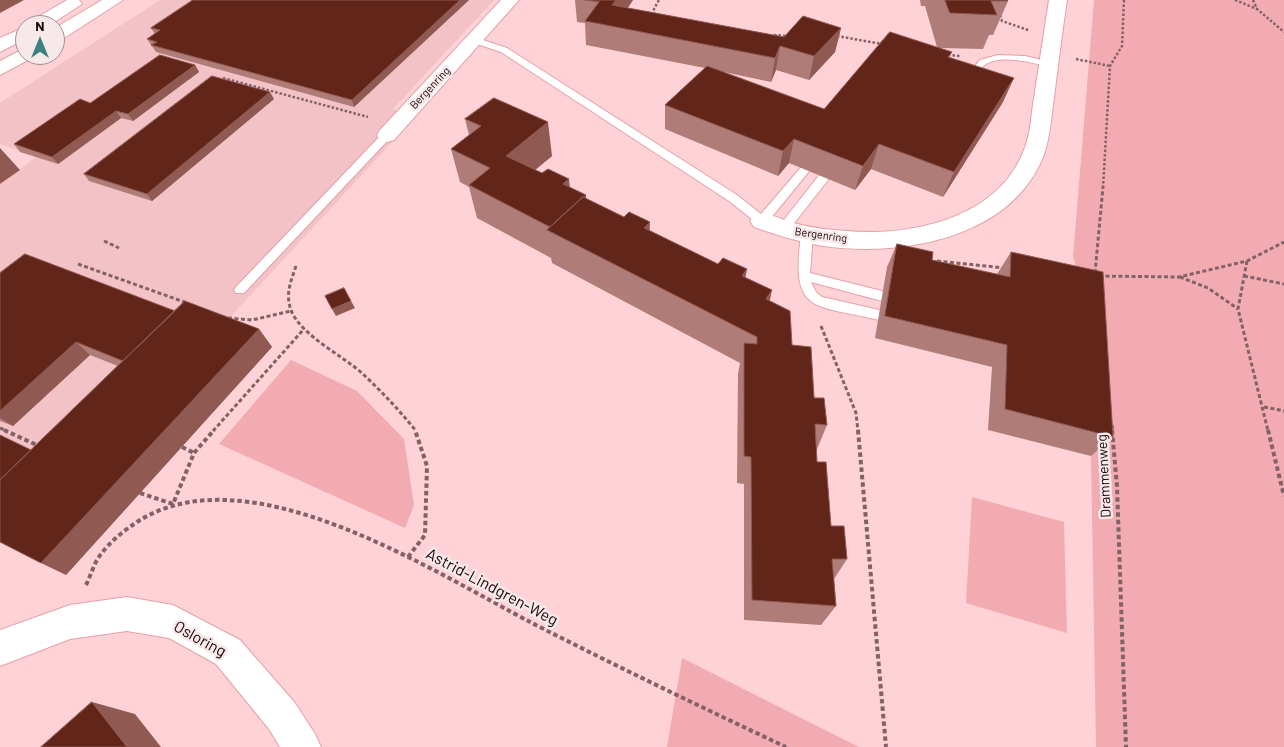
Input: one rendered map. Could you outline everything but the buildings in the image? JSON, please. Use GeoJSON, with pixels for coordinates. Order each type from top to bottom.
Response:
{"type":"FeatureCollection","features":[{"type":"Feature","properties":{"kind":"street"},"geometry":{"type":"LineString","coordinates":[[55,15],[81,0]]}},
{"type":"Feature","properties":{"kind":"street"},"geometry":{"type":"LineString","coordinates":[[65,30],[114,0]]}},
{"type":"Feature","properties":{"kind":"street","name":"Bergenring"},"geometry":{"type":"LineString","coordinates":[[391,130],[510,0]]}},
{"type":"Feature","properties":{"kind":"street","name":"Bergenring"},"geometry":{"type":"LineString","coordinates":[[773,224],[807,234],[870,240],[926,233],[968,220],[1004,198],[1018,183],[1030,164],[1037,144],[1058,0]]}},
{"type":"Feature","properties":{"kind":"street"},"geometry":{"type":"LineString","coordinates":[[0,46],[15,38]]}},
{"type":"Feature","properties":{"kind":"street"},"geometry":{"type":"LineString","coordinates":[[0,69],[15,60]]}},
{"type":"Feature","properties":{"kind":"street","name":"Osloring"},"geometry":{"type":"LineString","coordinates":[[0,648],[70,622],[127,614],[173,622],[228,652],[282,716],[302,747]]}},
{"type":"Feature","properties":{"kind":"lane","name":"Bergenring"},"geometry":{"type":"LineString","coordinates":[[474,40],[504,50],[773,224]]}},
{"type":"Feature","properties":{"kind":"lane"},"geometry":{"type":"LineString","coordinates":[[962,88],[981,63],[991,59],[1051,52]]}},
{"type":"Feature","properties":{"kind":"lane"},"geometry":{"type":"LineString","coordinates":[[240,290],[391,130]]}},
{"type":"Feature","properties":{"kind":"lane"},"geometry":{"type":"LineString","coordinates":[[773,224],[819,159],[797,151]]}},
{"type":"Feature","properties":{"kind":"lane"},"geometry":{"type":"LineString","coordinates":[[773,224],[824,177]]}},
{"type":"Feature","properties":{"kind":"lane"},"geometry":{"type":"LineString","coordinates":[[807,234],[804,276],[809,296],[818,301],[879,314]]}},
{"type":"Feature","properties":{"kind":"lane"},"geometry":{"type":"LineString","coordinates":[[804,276],[882,296]]}},
{"type":"Feature","properties":{"kind":"path"},"geometry":{"type":"LineString","coordinates":[[654,18],[654,9],[659,0]]}},
{"type":"Feature","properties":{"kind":"path"},"geometry":{"type":"LineString","coordinates":[[1124,0],[1122,46],[1110,66],[1107,147],[1094,276],[1179,277],[1247,261],[1284,242]]}},
{"type":"Feature","properties":{"kind":"path"},"geometry":{"type":"LineString","coordinates":[[1235,0],[1257,9],[1284,32]]}},
{"type":"Feature","properties":{"kind":"path"},"geometry":{"type":"LineString","coordinates":[[1253,0],[1257,9]]}},
{"type":"Feature","properties":{"kind":"path"},"geometry":{"type":"LineString","coordinates":[[1000,14],[1002,21],[1051,52],[1110,66]]}},
{"type":"Feature","properties":{"kind":"path"},"geometry":{"type":"LineString","coordinates":[[772,35],[792,36]]}},
{"type":"Feature","properties":{"kind":"path"},"geometry":{"type":"LineString","coordinates":[[831,36],[886,45]]}},
{"type":"Feature","properties":{"kind":"path"},"geometry":{"type":"LineString","coordinates":[[940,54],[991,59]]}},
{"type":"Feature","properties":{"kind":"path"},"geometry":{"type":"LineString","coordinates":[[223,78],[391,130]]}},
{"type":"Feature","properties":{"kind":"path"},"geometry":{"type":"LineString","coordinates":[[104,242],[119,248]]}},
{"type":"Feature","properties":{"kind":"path"},"geometry":{"type":"LineString","coordinates":[[936,261],[1015,268]]}},
{"type":"Feature","properties":{"kind":"path"},"geometry":{"type":"LineString","coordinates":[[1247,261],[1238,309],[1264,407],[1284,496]]}},
{"type":"Feature","properties":{"kind":"path"},"geometry":{"type":"LineString","coordinates":[[78,264],[190,304]]}},
{"type":"Feature","properties":{"kind":"path"},"geometry":{"type":"LineString","coordinates":[[1244,276],[1284,284]]}},
{"type":"Feature","properties":{"kind":"path"},"geometry":{"type":"LineString","coordinates":[[1179,277],[1208,288],[1238,309]]}},
{"type":"Feature","properties":{"kind":"path"},"geometry":{"type":"LineString","coordinates":[[809,296],[856,413],[886,747]]}},
{"type":"Feature","properties":{"kind":"path"},"geometry":{"type":"LineString","coordinates":[[228,318],[237,321],[259,320],[291,311],[304,329],[363,374],[399,409],[418,433],[427,466],[425,535],[408,557]]}},
{"type":"Feature","properties":{"kind":"path"},"geometry":{"type":"LineString","coordinates":[[140,493],[173,504],[194,452],[304,329]]}},
{"type":"Feature","properties":{"kind":"path"},"geometry":{"type":"LineString","coordinates":[[1264,407],[1284,412]]}},
{"type":"Feature","properties":{"kind":"path","name":"Drammenweg"},"geometry":{"type":"LineString","coordinates":[[1112,419],[1117,486],[1126,747]]}},
{"type":"Feature","properties":{"kind":"path"},"geometry":{"type":"LineString","coordinates":[[0,428],[46,449]]}},
{"type":"Feature","properties":{"kind":"path"},"geometry":{"type":"LineString","coordinates":[[39,446],[45,440]]}},
{"type":"Feature","properties":{"kind":"path"},"geometry":{"type":"LineString","coordinates":[[182,447],[194,452]]}},
{"type":"Feature","properties":{"kind":"path","name":"Astrid-Lindgren-Weg"},"geometry":{"type":"LineString","coordinates":[[70,622],[98,559],[128,528],[152,512],[173,504],[238,503],[291,510],[351,529],[532,623],[786,747]]}},
{"type":"Feature","properties":{"kind":"shaded area"},"geometry":{"type":"Polygon","coordinates":[[[160,0],[494,0],[393,109],[417,115],[223,325],[0,513],[0,184],[36,157],[0,144],[0,103],[59,65],[65,65],[65,61],[160,0]]]}},
{"type":"Feature","properties":{"kind":"shaded area"},"geometry":{"type":"Polygon","coordinates":[[[1094,0],[1284,0],[1284,747],[1096,747],[1091,456],[1085,295],[1073,257],[1094,0]]]}},
{"type":"Feature","properties":{"kind":"shaded area"},"geometry":{"type":"Polygon","coordinates":[[[291,360],[357,391],[404,439],[414,505],[405,528],[219,444],[291,360]]]}},
{"type":"Feature","properties":{"kind":"shaded area"},"geometry":{"type":"Polygon","coordinates":[[[972,497],[1064,522],[1067,633],[966,603],[972,497]]]}},
{"type":"Feature","properties":{"kind":"shaded area"},"geometry":{"type":"Polygon","coordinates":[[[682,658],[859,747],[667,747],[682,658]]]}}]}
